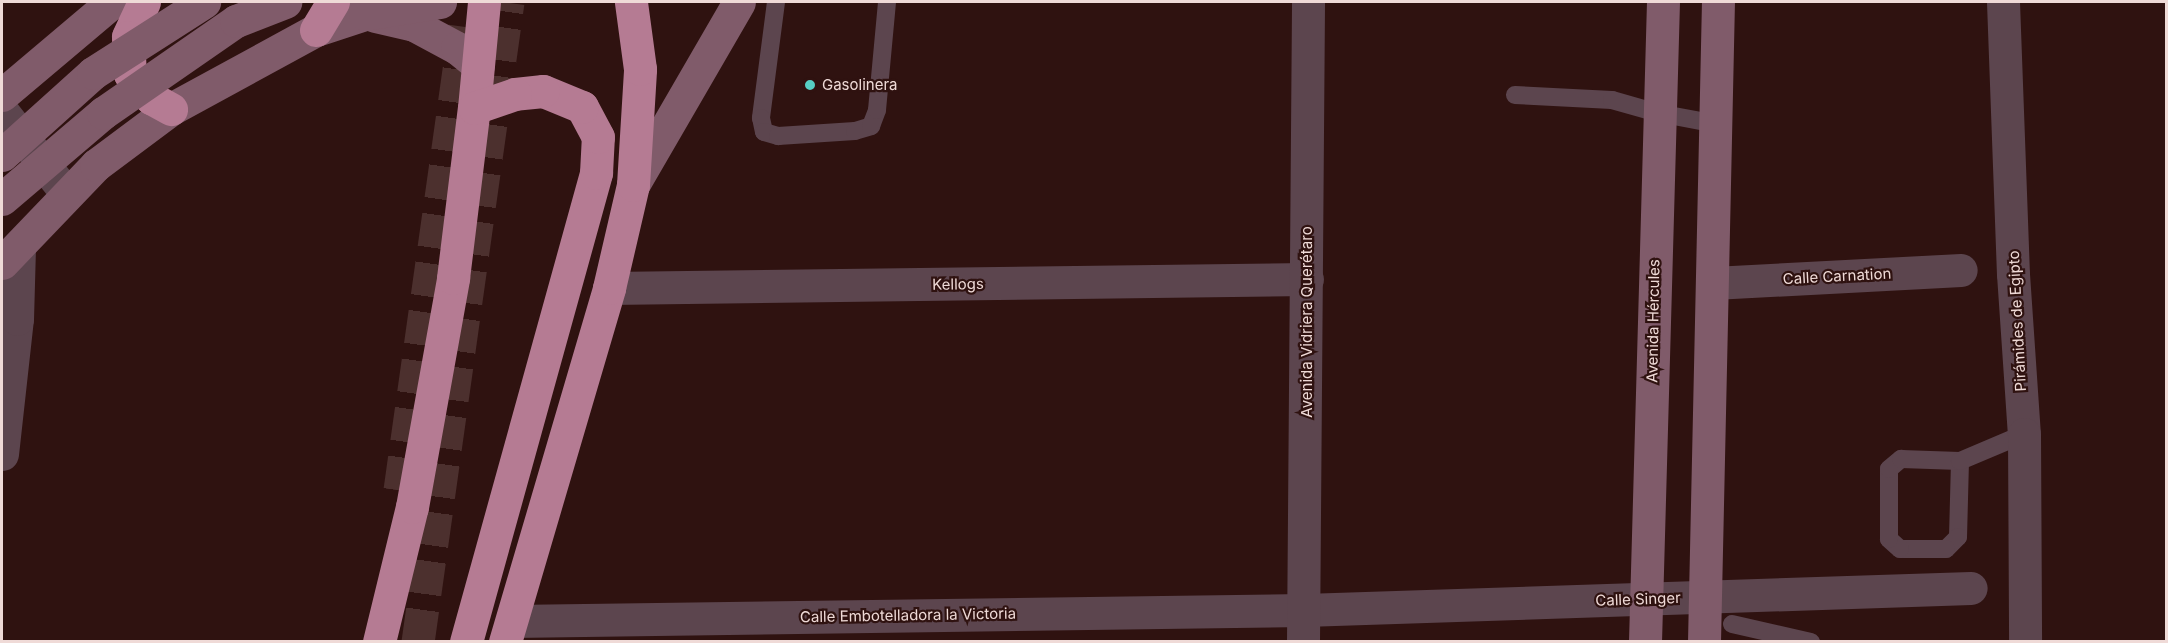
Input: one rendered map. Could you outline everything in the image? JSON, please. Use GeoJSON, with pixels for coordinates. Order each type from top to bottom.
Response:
{"type":"FeatureCollection","features":[{"type":"Feature","properties":{"kind":"highway"},"geometry":{"type":"LineString","coordinates":[[144,2],[128,36],[130,74],[150,98],[171,109]]}},
{"type":"Feature","properties":{"kind":"highway"},"geometry":{"type":"LineString","coordinates":[[316,30],[333,2]]}},
{"type":"Feature","properties":{"kind":"highway"},"geometry":{"type":"LineString","coordinates":[[379,642],[412,507],[453,278],[474,108],[484,2]]}},
{"type":"Feature","properties":{"kind":"highway"},"geometry":{"type":"LineString","coordinates":[[509,631],[609,288],[633,185],[640,69],[631,2]]}},
{"type":"Feature","properties":{"kind":"highway"},"geometry":{"type":"LineString","coordinates":[[466,642],[596,173],[598,137],[582,107],[543,91],[515,94],[474,108]]}},
{"type":"Feature","properties":{"kind":"street"},"geometry":{"type":"LineString","coordinates":[[2,95],[112,2]]}},
{"type":"Feature","properties":{"kind":"street"},"geometry":{"type":"LineString","coordinates":[[2,155],[93,73],[204,2]]}},
{"type":"Feature","properties":{"kind":"street"},"geometry":{"type":"LineString","coordinates":[[2,200],[112,106],[236,21],[285,2]]}},
{"type":"Feature","properties":{"kind":"street"},"geometry":{"type":"LineString","coordinates":[[2,454],[17,319],[10,255],[67,194],[96,165],[171,109],[316,30],[364,14],[440,2]]}},
{"type":"Feature","properties":{"kind":"street"},"geometry":{"type":"LineString","coordinates":[[633,185],[739,2]]}},
{"type":"Feature","properties":{"kind":"street","name":"Avenida Vidriera Querétaro"},"geometry":{"type":"LineString","coordinates":[[1304,626],[1308,2]]}},
{"type":"Feature","properties":{"kind":"street","name":"Avenida Hércules"},"geometry":{"type":"LineString","coordinates":[[1645,642],[1658,113],[1663,2]]}},
{"type":"Feature","properties":{"kind":"street"},"geometry":{"type":"LineString","coordinates":[[1716,625],[1713,283],[1718,2]]}},
{"type":"Feature","properties":{"kind":"street","name":"Pirámides de Egipto"},"geometry":{"type":"LineString","coordinates":[[2003,2],[2013,274],[2024,434],[2031,636]]}},
{"type":"Feature","properties":{"kind":"street"},"geometry":{"type":"LineString","coordinates":[[364,14],[414,25],[457,48],[478,65]]}},
{"type":"Feature","properties":{"kind":"street"},"geometry":{"type":"LineString","coordinates":[[2,111],[67,194]]}},
{"type":"Feature","properties":{"kind":"street","name":"Calle Carnation"},"geometry":{"type":"LineString","coordinates":[[1713,283],[1961,270]]}},
{"type":"Feature","properties":{"kind":"street","name":"Kellogs"},"geometry":{"type":"LineString","coordinates":[[609,288],[1307,279]]}},
{"type":"Feature","properties":{"kind":"street","name":"Calle Singer"},"geometry":{"type":"LineString","coordinates":[[1304,626],[1646,598],[1716,625],[1971,588]]}},
{"type":"Feature","properties":{"kind":"street","name":"Calle Embotelladora la Victoria"},"geometry":{"type":"LineString","coordinates":[[509,631],[1304,626]]}},
{"type":"Feature","properties":{"kind":"lane"},"geometry":{"type":"LineString","coordinates":[[776,2],[761,118],[764,132],[778,136],[855,131],[871,126],[877,110],[886,2]]}},
{"type":"Feature","properties":{"kind":"lane"},"geometry":{"type":"LineString","coordinates":[[1515,95],[1612,100],[1658,113],[1716,124]]}},
{"type":"Feature","properties":{"kind":"lane"},"geometry":{"type":"LineString","coordinates":[[1960,461],[1958,537],[1946,549],[1900,549],[1889,538],[1889,469],[1901,459],[1960,461],[2024,434]]}},
{"type":"Feature","properties":{"kind":"lane"},"geometry":{"type":"LineString","coordinates":[[1716,625],[1811,642]]}},
{"type":"Feature","properties":{"kind":"tunnel"},"geometry":{"type":"LineString","coordinates":[[418,642],[508,2]]}},
{"type":"Feature","properties":{"kind":"tunnel"},"geometry":{"type":"LineString","coordinates":[[400,490],[465,27]]}},
{"type":"Feature","properties":{"kind":"place","name":"Gasolinera"},"geometry":{"type":"Point","coordinates":[810,85]}}]}
